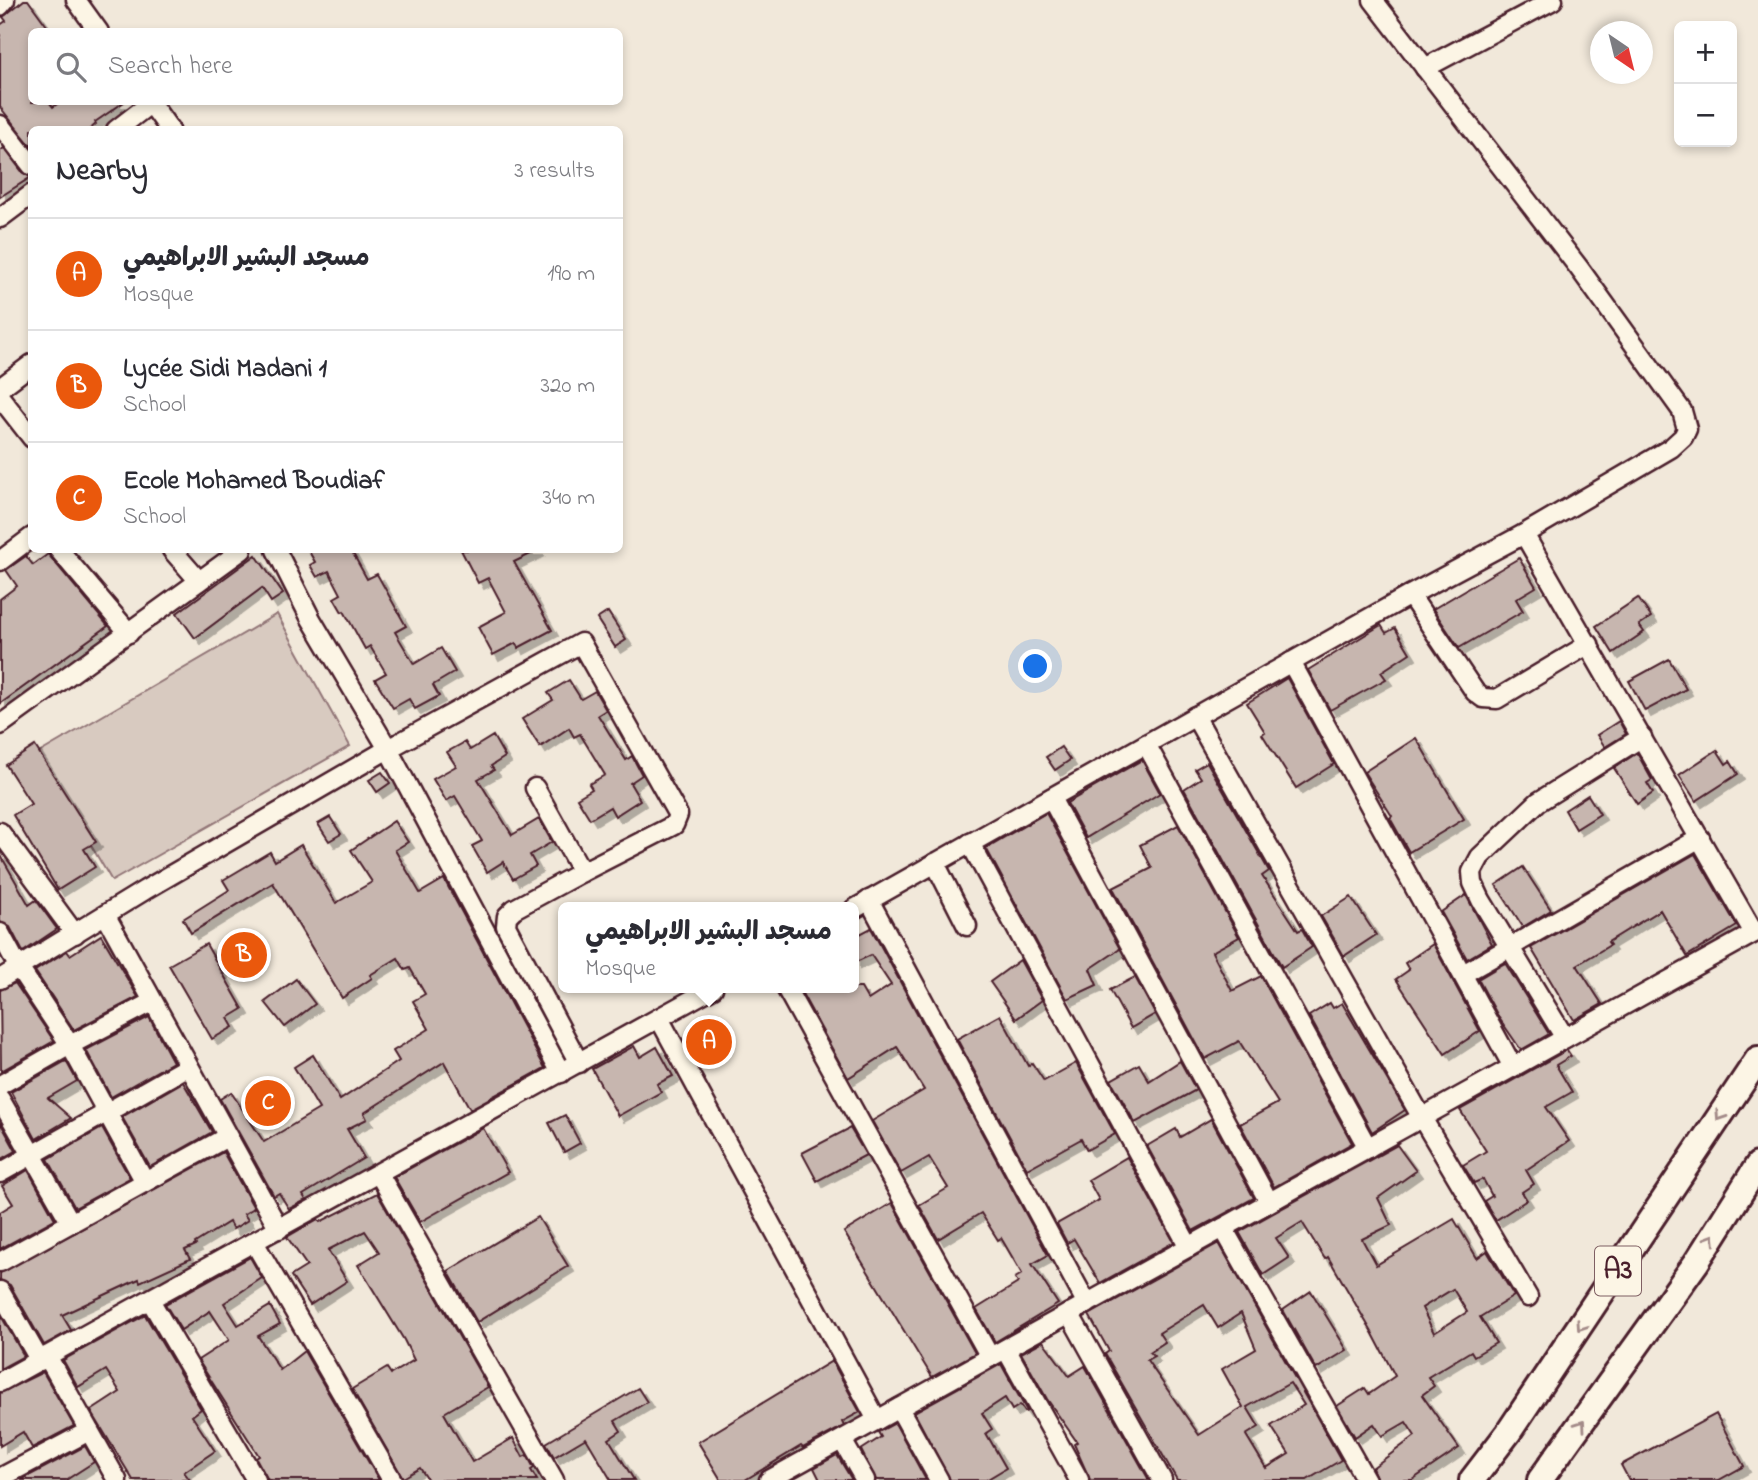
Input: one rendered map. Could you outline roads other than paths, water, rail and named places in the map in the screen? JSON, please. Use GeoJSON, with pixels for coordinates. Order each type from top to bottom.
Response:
{"type":"FeatureCollection","features":[{"type":"Feature","properties":{"kind":"highway","name":"A3"},"geometry":{"type":"LineString","coordinates":[[1472,1480],[1516,1422],[1758,1059]]}},
{"type":"Feature","properties":{"kind":"highway","name":"A3"},"geometry":{"type":"LineString","coordinates":[[1540,1480],[1696,1263],[1758,1165]]}},
{"type":"Feature","properties":{"kind":"street"},"geometry":{"type":"LineString","coordinates":[[0,6],[5,0]]}},
{"type":"Feature","properties":{"kind":"street"},"geometry":{"type":"LineString","coordinates":[[76,0],[96,28]]}},
{"type":"Feature","properties":{"kind":"street"},"geometry":{"type":"LineString","coordinates":[[1087,1304],[862,905],[1410,595],[1524,534],[1671,448],[1687,429],[1682,411],[1579,268],[1373,0]]}},
{"type":"Feature","properties":{"kind":"street"},"geometry":{"type":"LineString","coordinates":[[1425,68],[1553,0]]}},
{"type":"Feature","properties":{"kind":"street"},"geometry":{"type":"LineString","coordinates":[[121,126],[146,105]]}},
{"type":"Feature","properties":{"kind":"street"},"geometry":{"type":"LineString","coordinates":[[152,105],[167,126]]}},
{"type":"Feature","properties":{"kind":"street"},"geometry":{"type":"LineString","coordinates":[[0,125],[28,161]]}},
{"type":"Feature","properties":{"kind":"street"},"geometry":{"type":"LineString","coordinates":[[0,218],[28,197]]}},
{"type":"Feature","properties":{"kind":"street"},"geometry":{"type":"LineString","coordinates":[[0,388],[28,367]]}},
{"type":"Feature","properties":{"kind":"street"},"geometry":{"type":"LineString","coordinates":[[0,397],[28,433]]}},
{"type":"Feature","properties":{"kind":"street"},"geometry":{"type":"LineString","coordinates":[[769,1480],[1756,932],[1524,534]]}},
{"type":"Feature","properties":{"kind":"street"},"geometry":{"type":"LineString","coordinates":[[0,561],[28,540]]}},
{"type":"Feature","properties":{"kind":"street"},"geometry":{"type":"LineString","coordinates":[[62,553],[129,632]]}},
{"type":"Feature","properties":{"kind":"street"},"geometry":{"type":"LineString","coordinates":[[175,553],[199,581]]}},
{"type":"Feature","properties":{"kind":"street"},"geometry":{"type":"LineString","coordinates":[[0,725],[238,553]]}},
{"type":"Feature","properties":{"kind":"street"},"geometry":{"type":"LineString","coordinates":[[278,553],[311,619],[388,749],[561,1073]]}},
{"type":"Feature","properties":{"kind":"street"},"geometry":{"type":"LineString","coordinates":[[1410,595],[1475,692],[1483,698],[1497,699],[1588,644]]}},
{"type":"Feature","properties":{"kind":"street"},"geometry":{"type":"LineString","coordinates":[[0,979],[145,890],[388,749],[582,643],[678,815],[674,825],[514,908],[507,916],[506,926],[579,1063]]}},
{"type":"Feature","properties":{"kind":"street"},"geometry":{"type":"LineString","coordinates":[[1291,662],[1499,1041],[1506,1071]]}},
{"type":"Feature","properties":{"kind":"street"},"geometry":{"type":"LineString","coordinates":[[1195,716],[1422,1118],[1528,1297]]}},
{"type":"Feature","properties":{"kind":"street"},"geometry":{"type":"LineString","coordinates":[[1565,1038],[1480,900],[1472,872],[1480,857],[1538,802],[1642,737]]}},
{"type":"Feature","properties":{"kind":"street"},"geometry":{"type":"LineString","coordinates":[[1146,744],[1368,1148]]}},
{"type":"Feature","properties":{"kind":"street"},"geometry":{"type":"LineString","coordinates":[[535,788],[582,872]]}},
{"type":"Feature","properties":{"kind":"street"},"geometry":{"type":"LineString","coordinates":[[1051,798],[1269,1202]]}},
{"type":"Feature","properties":{"kind":"street"},"geometry":{"type":"LineString","coordinates":[[0,832],[75,934]]}},
{"type":"Feature","properties":{"kind":"street"},"geometry":{"type":"LineString","coordinates":[[1462,974],[1700,838]]}},
{"type":"Feature","properties":{"kind":"street"},"geometry":{"type":"LineString","coordinates":[[970,844],[1189,1247]]}},
{"type":"Feature","properties":{"kind":"street"},"geometry":{"type":"LineString","coordinates":[[935,863],[967,926]]}},
{"type":"Feature","properties":{"kind":"street"},"geometry":{"type":"LineString","coordinates":[[106,916],[278,1229]]}},
{"type":"Feature","properties":{"kind":"street"},"geometry":{"type":"LineString","coordinates":[[0,933],[19,968],[70,1045],[145,1182]]}},
{"type":"Feature","properties":{"kind":"street"},"geometry":{"type":"LineString","coordinates":[[0,1382],[704,993]]}},
{"type":"Feature","properties":{"kind":"street"},"geometry":{"type":"LineString","coordinates":[[789,993],[998,1353],[1079,1480]]}},
{"type":"Feature","properties":{"kind":"street"},"geometry":{"type":"LineString","coordinates":[[0,1086],[152,1002]]}},
{"type":"Feature","properties":{"kind":"street"},"geometry":{"type":"LineString","coordinates":[[659,1018],[877,1420]]}},
{"type":"Feature","properties":{"kind":"street"},"geometry":{"type":"LineString","coordinates":[[0,1173],[187,1067]]}},
{"type":"Feature","properties":{"kind":"street"},"geometry":{"type":"LineString","coordinates":[[0,1099],[71,1223]]}},
{"type":"Feature","properties":{"kind":"street"},"geometry":{"type":"LineString","coordinates":[[0,1262],[227,1136]]}},
{"type":"Feature","properties":{"kind":"street"},"geometry":{"type":"LineString","coordinates":[[379,1174],[554,1480]]}},
{"type":"Feature","properties":{"kind":"street"},"geometry":{"type":"LineString","coordinates":[[1223,1228],[1366,1480]]}},
{"type":"Feature","properties":{"kind":"street"},"geometry":{"type":"LineString","coordinates":[[254,1242],[392,1480]]}},
{"type":"Feature","properties":{"kind":"street"},"geometry":{"type":"LineString","coordinates":[[0,1292],[89,1431],[117,1480]]}},
{"type":"Feature","properties":{"kind":"street"},"geometry":{"type":"LineString","coordinates":[[150,1300],[256,1480]]}},
{"type":"Feature","properties":{"kind":"street"},"geometry":{"type":"LineString","coordinates":[[1069,1313],[1162,1480]]}},
{"type":"Feature","properties":{"kind":"street"},"geometry":{"type":"LineString","coordinates":[[899,1408],[939,1480]]}},
{"type":"Feature","properties":{"kind":"street"},"geometry":{"type":"LineString","coordinates":[[0,1478],[89,1431]]}},
{"type":"Feature","properties":{"kind":"street"},"geometry":{"type":"LineString","coordinates":[[842,1440],[865,1480]]}},
{"type":"Feature","properties":{"kind":"place","name":"Lycée Sidi Madani 1"},"geometry":{"type":"Point","coordinates":[244,955]}},
{"type":"Feature","properties":{"kind":"place","name":"مسجد البشير الابراهيمي"},"geometry":{"type":"Point","coordinates":[709,1042]}},
{"type":"Feature","properties":{"kind":"place","name":"Ecole Mohamed Boudiaf"},"geometry":{"type":"Point","coordinates":[268,1103]}}]}
